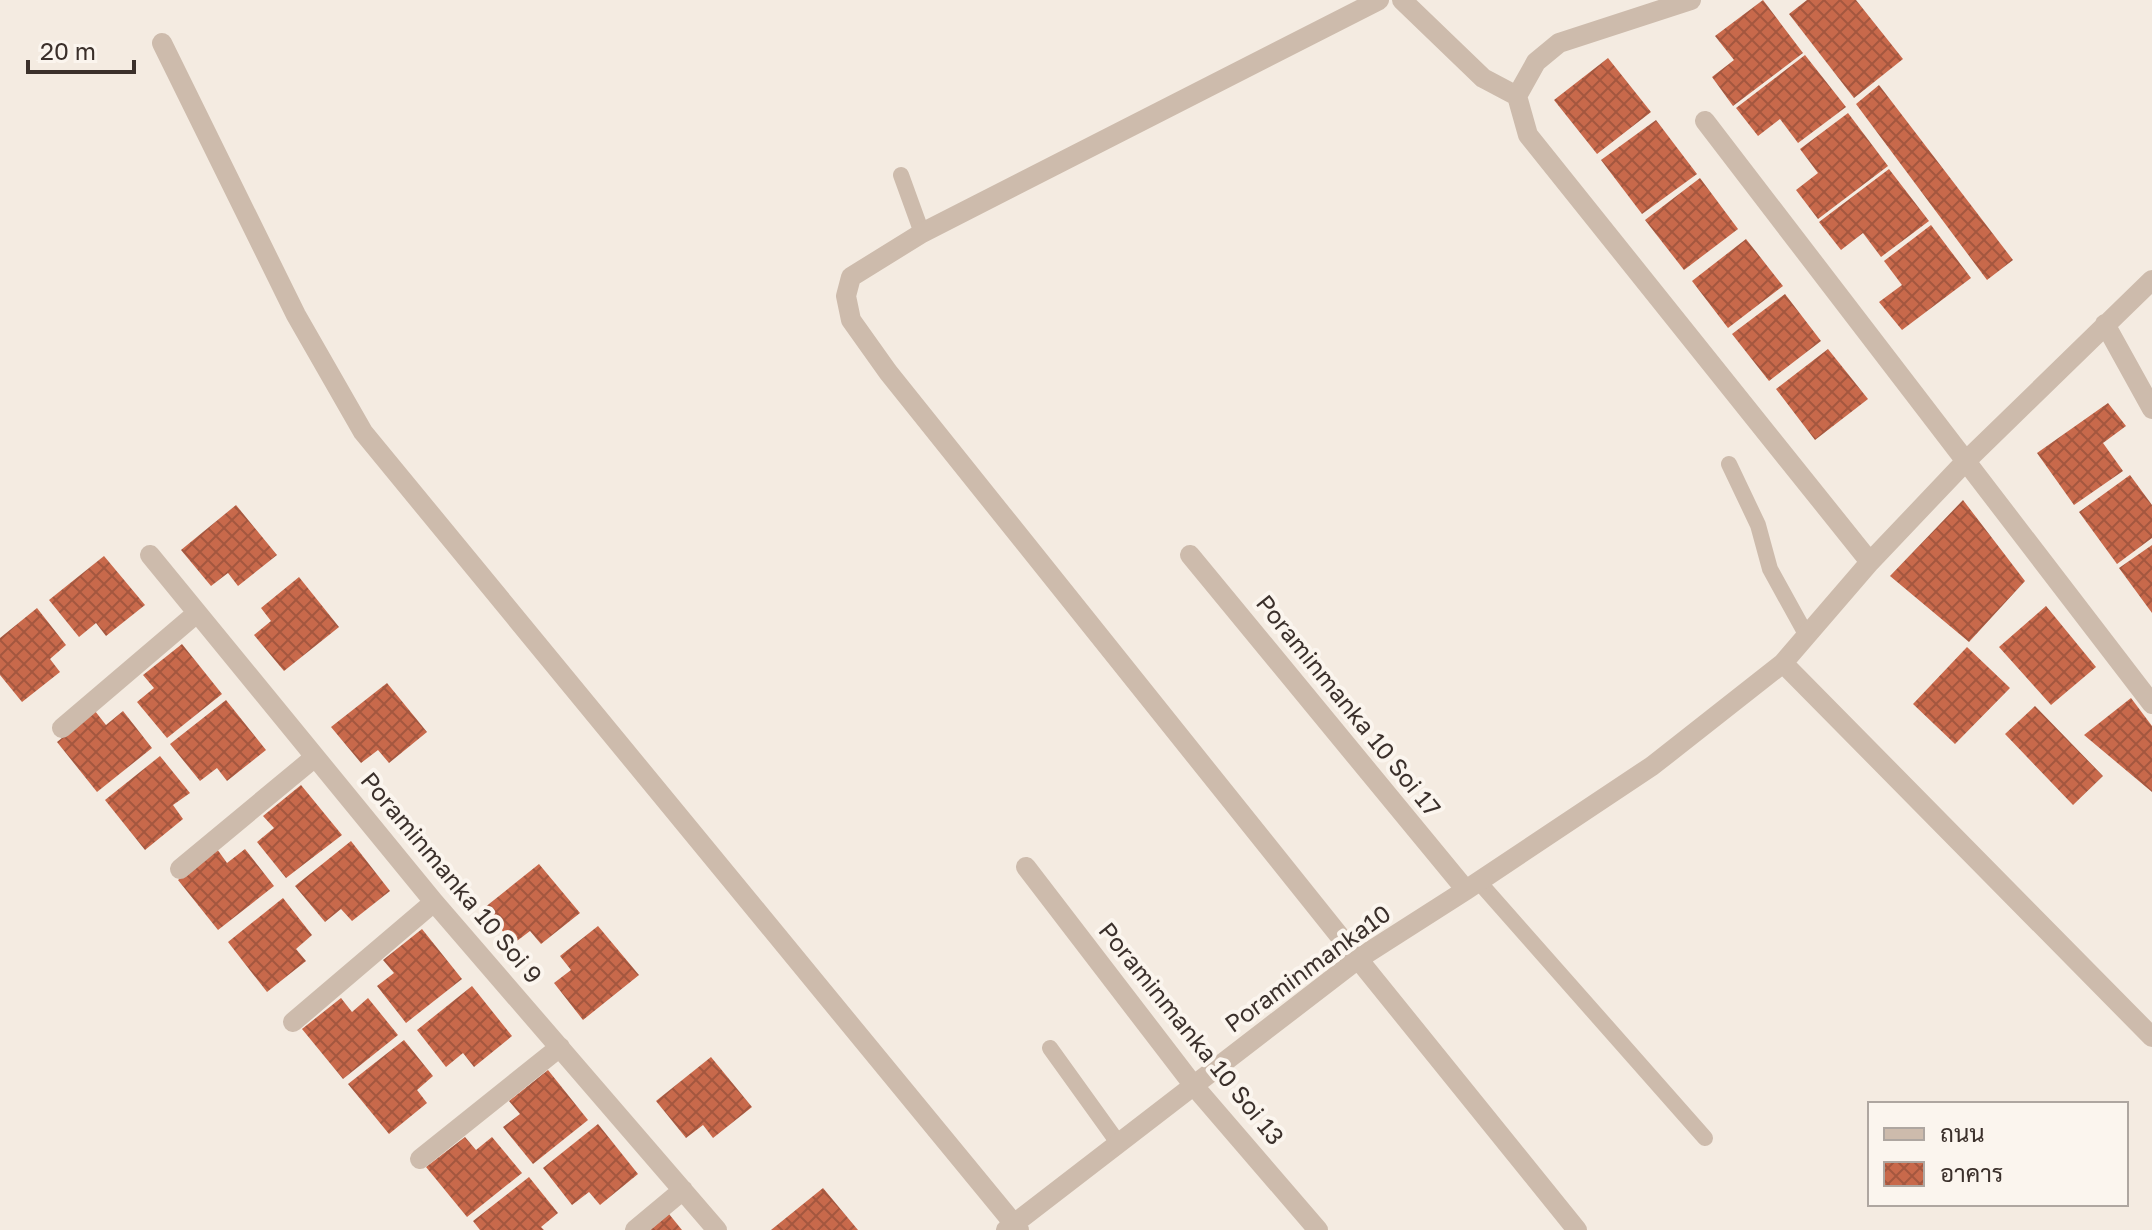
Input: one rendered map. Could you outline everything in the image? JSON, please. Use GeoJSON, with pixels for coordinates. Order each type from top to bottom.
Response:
{"type":"FeatureCollection","features":[{"type":"Feature","properties":{"kind":"street"},"geometry":{"type":"LineString","coordinates":[[1379,0],[922,233],[851,277],[846,296],[851,320],[888,372],[1577,1230]]}},
{"type":"Feature","properties":{"kind":"street"},"geometry":{"type":"LineString","coordinates":[[1402,0],[1483,78],[1517,96]]}},
{"type":"Feature","properties":{"kind":"street"},"geometry":{"type":"LineString","coordinates":[[1691,0],[1559,43],[1536,62],[1517,96],[1528,135],[1870,562]]}},
{"type":"Feature","properties":{"kind":"street"},"geometry":{"type":"LineString","coordinates":[[162,43],[296,315],[363,432],[1013,1228]]}},
{"type":"Feature","properties":{"kind":"street"},"geometry":{"type":"LineString","coordinates":[[1705,121],[2152,704]]}},
{"type":"Feature","properties":{"kind":"street","name":"Poraminmanka10"},"geometry":{"type":"LineString","coordinates":[[1013,1228],[1358,959],[1652,766],[1783,663],[1870,562],[1965,462],[2152,280]]}},
{"type":"Feature","properties":{"kind":"street"},"geometry":{"type":"LineString","coordinates":[[2105,324],[2152,409]]}},
{"type":"Feature","properties":{"kind":"street","name":"Poraminmanka 10 Soi 9"},"geometry":{"type":"LineString","coordinates":[[150,555],[434,902],[717,1230]]}},
{"type":"Feature","properties":{"kind":"street","name":"Poraminmanka 10 Soi 17"},"geometry":{"type":"LineString","coordinates":[[1190,555],[1473,886]]}},
{"type":"Feature","properties":{"kind":"street"},"geometry":{"type":"LineString","coordinates":[[62,728],[197,613]]}},
{"type":"Feature","properties":{"kind":"street"},"geometry":{"type":"LineString","coordinates":[[1783,663],[2152,1037]]}},
{"type":"Feature","properties":{"kind":"street"},"geometry":{"type":"LineString","coordinates":[[180,869],[315,757]]}},
{"type":"Feature","properties":{"kind":"street","name":"Poraminmanka 10 Soi 13"},"geometry":{"type":"LineString","coordinates":[[1026,867],[1194,1086],[1318,1230]]}},
{"type":"Feature","properties":{"kind":"street"},"geometry":{"type":"LineString","coordinates":[[293,1022],[434,902]]}},
{"type":"Feature","properties":{"kind":"street"},"geometry":{"type":"LineString","coordinates":[[420,1159],[560,1047]]}},
{"type":"Feature","properties":{"kind":"street"},"geometry":{"type":"LineString","coordinates":[[635,1230],[683,1190]]}},
{"type":"Feature","properties":{"kind":"lane"},"geometry":{"type":"LineString","coordinates":[[901,175],[922,233]]}},
{"type":"Feature","properties":{"kind":"lane"},"geometry":{"type":"LineString","coordinates":[[1729,464],[1758,525],[1770,569],[1807,636]]}},
{"type":"Feature","properties":{"kind":"lane"},"geometry":{"type":"LineString","coordinates":[[1473,886],[1705,1138]]}},
{"type":"Feature","properties":{"kind":"lane"},"geometry":{"type":"LineString","coordinates":[[1050,1048],[1119,1144]]}},
{"type":"Feature","properties":{"kind":"building"},"geometry":{"type":"Polygon","coordinates":[[[1763,0],[1803,53],[1733,106],[1712,77],[1734,60],[1715,36],[1763,0]]]}},
{"type":"Feature","properties":{"kind":"building"},"geometry":{"type":"Polygon","coordinates":[[[1807,0],[1856,0],[1903,59],[1854,98],[1789,14],[1807,0]]]}},
{"type":"Feature","properties":{"kind":"building"},"geometry":{"type":"Polygon","coordinates":[[[1805,55],[1846,107],[1798,143],[1780,119],[1758,136],[1736,108],[1805,55]]]}},
{"type":"Feature","properties":{"kind":"building"},"geometry":{"type":"Polygon","coordinates":[[[1608,58],[1651,112],[1597,154],[1554,100],[1608,58]]]}},
{"type":"Feature","properties":{"kind":"building"},"geometry":{"type":"Polygon","coordinates":[[[1879,85],[2013,260],[1987,280],[1856,104],[1879,85]]]}},
{"type":"Feature","properties":{"kind":"building"},"geometry":{"type":"Polygon","coordinates":[[[1848,113],[1888,166],[1818,219],[1796,190],[1818,173],[1800,149],[1848,113]]]}},
{"type":"Feature","properties":{"kind":"building"},"geometry":{"type":"Polygon","coordinates":[[[1656,120],[1697,174],[1642,214],[1601,160],[1656,120]]]}},
{"type":"Feature","properties":{"kind":"building"},"geometry":{"type":"Polygon","coordinates":[[[1889,169],[1929,221],[1881,257],[1863,233],[1841,250],[1819,222],[1889,169]]]}},
{"type":"Feature","properties":{"kind":"building"},"geometry":{"type":"Polygon","coordinates":[[[1700,178],[1738,229],[1684,270],[1645,220],[1700,178]]]}},
{"type":"Feature","properties":{"kind":"building"},"geometry":{"type":"Polygon","coordinates":[[[1931,225],[1971,278],[1902,330],[1879,302],[1902,285],[1884,261],[1931,225]]]}},
{"type":"Feature","properties":{"kind":"building"},"geometry":{"type":"Polygon","coordinates":[[[1746,239],[1783,286],[1728,328],[1692,281],[1746,239]]]}},
{"type":"Feature","properties":{"kind":"building"},"geometry":{"type":"Polygon","coordinates":[[[1785,294],[1821,341],[1769,381],[1732,334],[1785,294]]]}},
{"type":"Feature","properties":{"kind":"building"},"geometry":{"type":"Polygon","coordinates":[[[1828,349],[1868,399],[1815,440],[1776,389],[1828,349]]]}},
{"type":"Feature","properties":{"kind":"building"},"geometry":{"type":"Polygon","coordinates":[[[2108,403],[2126,426],[2103,443],[2123,471],[2074,505],[2037,453],[2108,403]]]}},
{"type":"Feature","properties":{"kind":"building"},"geometry":{"type":"Polygon","coordinates":[[[2130,475],[2152,505],[2152,538],[2117,564],[2079,512],[2130,475]]]}},
{"type":"Feature","properties":{"kind":"building"},"geometry":{"type":"Polygon","coordinates":[[[1963,500],[2025,581],[1969,642],[1890,576],[1963,500]]]}},
{"type":"Feature","properties":{"kind":"building"},"geometry":{"type":"Polygon","coordinates":[[[236,505],[277,555],[238,586],[228,573],[211,586],[181,550],[236,505]]]}},
{"type":"Feature","properties":{"kind":"building"},"geometry":{"type":"Polygon","coordinates":[[[2152,545],[2152,613],[2119,568],[2152,545]]]}},
{"type":"Feature","properties":{"kind":"building"},"geometry":{"type":"Polygon","coordinates":[[[104,556],[145,605],[106,636],[96,623],[79,637],[49,600],[104,556]]]}},
{"type":"Feature","properties":{"kind":"building"},"geometry":{"type":"Polygon","coordinates":[[[299,577],[339,627],[284,671],[254,635],[271,621],[261,608],[299,577]]]}},
{"type":"Feature","properties":{"kind":"building"},"geometry":{"type":"Polygon","coordinates":[[[2046,606],[2096,667],[2051,705],[1999,647],[2046,606]]]}},
{"type":"Feature","properties":{"kind":"building"},"geometry":{"type":"Polygon","coordinates":[[[37,608],[66,645],[50,659],[60,672],[22,702],[0,675],[0,638],[37,608]]]}},
{"type":"Feature","properties":{"kind":"building"},"geometry":{"type":"Polygon","coordinates":[[[182,644],[222,694],[167,738],[137,702],[154,688],[143,675],[182,644]]]}},
{"type":"Feature","properties":{"kind":"building"},"geometry":{"type":"Polygon","coordinates":[[[1967,647],[2010,688],[1955,744],[1913,704],[1967,647]]]}},
{"type":"Feature","properties":{"kind":"building"},"geometry":{"type":"Polygon","coordinates":[[[387,683],[427,732],[389,763],[378,750],[361,763],[331,727],[387,683]]]}},
{"type":"Feature","properties":{"kind":"building"},"geometry":{"type":"Polygon","coordinates":[[[2131,698],[2152,726],[2152,792],[2084,735],[2131,698]]]}},
{"type":"Feature","properties":{"kind":"building"},"geometry":{"type":"Polygon","coordinates":[[[226,700],[266,750],[227,781],[217,768],[200,781],[170,744],[226,700]]]}},
{"type":"Feature","properties":{"kind":"building"},"geometry":{"type":"Polygon","coordinates":[[[2035,706],[2103,776],[2073,805],[2005,734],[2035,706]]]}},
{"type":"Feature","properties":{"kind":"building"},"geometry":{"type":"Polygon","coordinates":[[[95,711],[106,725],[123,711],[152,748],[97,792],[57,742],[95,711]]]}},
{"type":"Feature","properties":{"kind":"building"},"geometry":{"type":"Polygon","coordinates":[[[160,756],[190,793],[173,805],[183,819],[145,850],[105,800],[160,756]]]}},
{"type":"Feature","properties":{"kind":"building"},"geometry":{"type":"Polygon","coordinates":[[[301,785],[342,835],[286,878],[257,842],[274,828],[263,816],[301,785]]]}},
{"type":"Feature","properties":{"kind":"building"},"geometry":{"type":"Polygon","coordinates":[[[351,841],[390,891],[352,921],[341,909],[325,922],[295,886],[351,841]]]}},
{"type":"Feature","properties":{"kind":"building"},"geometry":{"type":"Polygon","coordinates":[[[217,849],[227,863],[245,849],[274,886],[218,930],[178,880],[217,849]]]}},
{"type":"Feature","properties":{"kind":"building"},"geometry":{"type":"Polygon","coordinates":[[[539,864],[580,913],[541,944],[530,931],[513,944],[484,908],[539,864]]]}},
{"type":"Feature","properties":{"kind":"building"},"geometry":{"type":"Polygon","coordinates":[[[283,898],[312,935],[296,949],[306,961],[267,992],[228,942],[283,898]]]}},
{"type":"Feature","properties":{"kind":"building"},"geometry":{"type":"Polygon","coordinates":[[[598,926],[639,975],[583,1020],[554,983],[571,970],[560,956],[598,926]]]}},
{"type":"Feature","properties":{"kind":"building"},"geometry":{"type":"Polygon","coordinates":[[[422,929],[462,979],[406,1023],[377,986],[394,973],[383,960],[422,929]]]}},
{"type":"Feature","properties":{"kind":"building"},"geometry":{"type":"Polygon","coordinates":[[[472,986],[512,1036],[474,1067],[463,1053],[446,1067],[417,1030],[472,986]]]}},
{"type":"Feature","properties":{"kind":"building"},"geometry":{"type":"Polygon","coordinates":[[[341,998],[352,1012],[368,998],[398,1035],[343,1079],[302,1029],[341,998]]]}},
{"type":"Feature","properties":{"kind":"building"},"geometry":{"type":"Polygon","coordinates":[[[404,1040],[433,1076],[417,1090],[427,1103],[389,1134],[348,1084],[404,1040]]]}},
{"type":"Feature","properties":{"kind":"building"},"geometry":{"type":"Polygon","coordinates":[[[711,1057],[752,1107],[713,1138],[703,1125],[686,1138],[656,1101],[711,1057]]]}},
{"type":"Feature","properties":{"kind":"building"},"geometry":{"type":"Polygon","coordinates":[[[548,1070],[588,1120],[533,1164],[503,1127],[520,1114],[509,1101],[548,1070]]]}},
{"type":"Feature","properties":{"kind":"building"},"geometry":{"type":"Polygon","coordinates":[[[598,1124],[638,1174],[600,1205],[589,1192],[572,1205],[543,1168],[598,1124]]]}},
{"type":"Feature","properties":{"kind":"building"},"geometry":{"type":"Polygon","coordinates":[[[465,1137],[476,1150],[492,1137],[522,1173],[467,1217],[426,1167],[465,1137]]]}},
{"type":"Feature","properties":{"kind":"building"},"geometry":{"type":"Polygon","coordinates":[[[529,1177],[558,1213],[541,1227],[544,1230],[480,1230],[473,1221],[529,1177]]]}},
{"type":"Feature","properties":{"kind":"building"},"geometry":{"type":"Polygon","coordinates":[[[823,1188],[858,1230],[771,1230],[823,1188]]]}},
{"type":"Feature","properties":{"kind":"building"},"geometry":{"type":"Polygon","coordinates":[[[669,1214],[682,1230],[650,1230],[669,1214]]]}}]}
